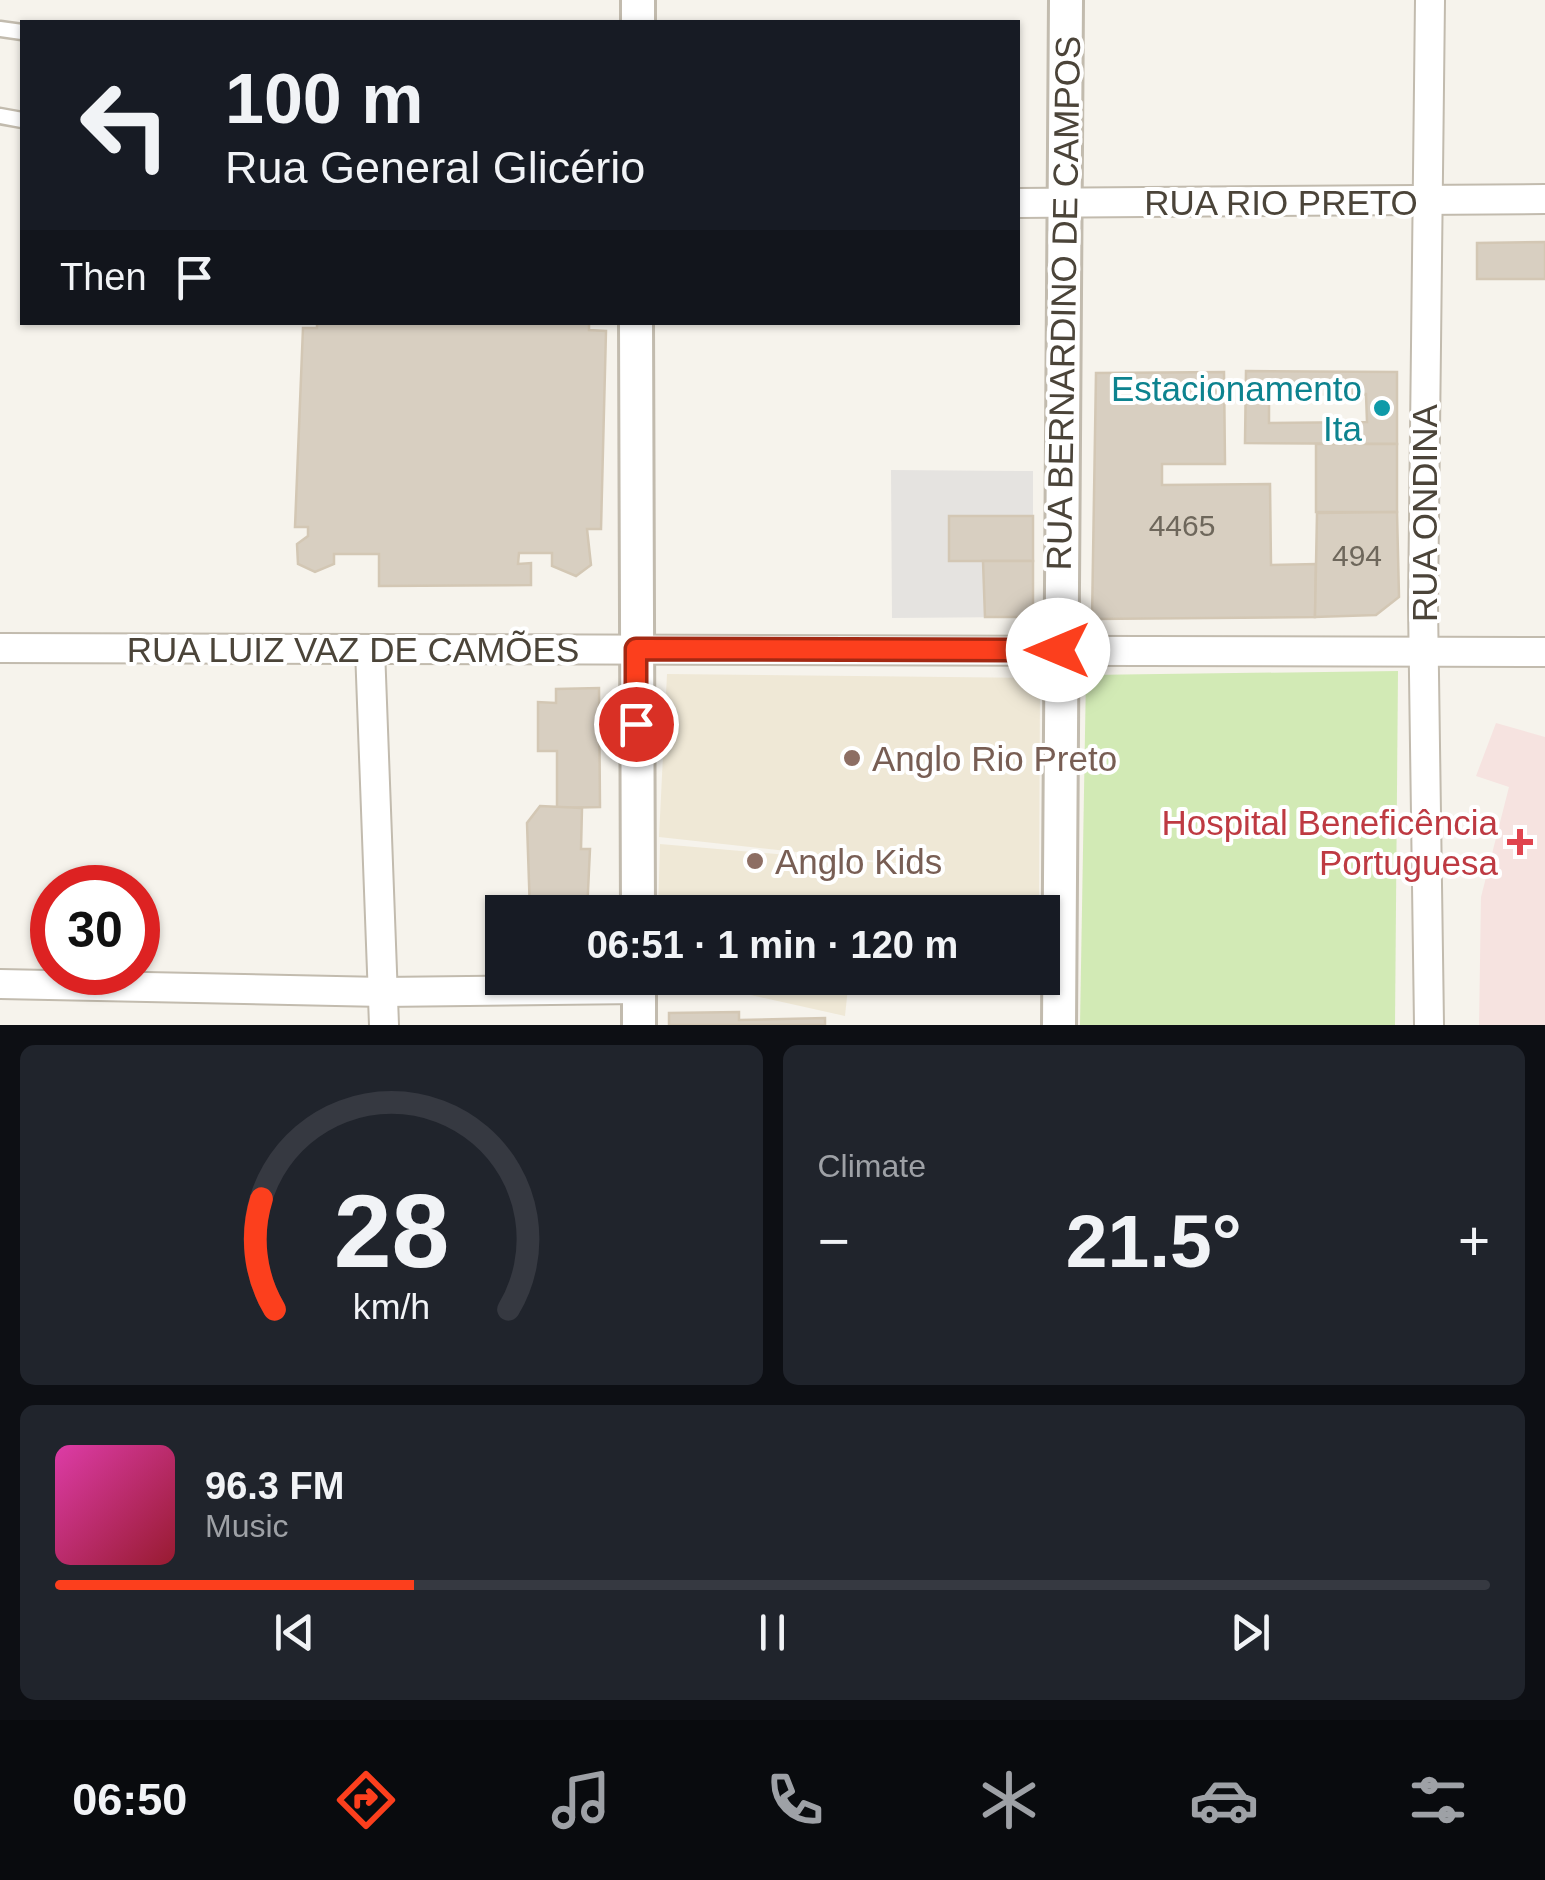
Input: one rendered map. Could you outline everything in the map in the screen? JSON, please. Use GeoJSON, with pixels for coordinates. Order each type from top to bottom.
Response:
{"type":"FeatureCollection","features":[{"type":"Feature","properties":{"kind":"street","name":"RUA BERNARDINO DE CAMPOS"},"geometry":{"type":"LineString","coordinates":[[1059,1025],[1058,650],[1068,203],[1066,0]]}},
{"type":"Feature","properties":{"kind":"street","name":"RUA ONDINA"},"geometry":{"type":"LineString","coordinates":[[1428,1025],[1423,652],[1430,0]]}},
{"type":"Feature","properties":{"kind":"street","name":"RUA RIO PRETO"},"geometry":{"type":"LineString","coordinates":[[1020,203],[1545,199]]}},
{"type":"Feature","properties":{"kind":"street"},"geometry":{"type":"LineString","coordinates":[[636,325],[638,895]]}},
{"type":"Feature","properties":{"kind":"street","name":"RUA LUIZ VAZ DE CAMÕES"},"geometry":{"type":"LineString","coordinates":[[0,648],[1545,652]]}},
{"type":"Feature","properties":{"kind":"street"},"geometry":{"type":"LineString","coordinates":[[370,649],[384,1025]]}},
{"type":"Feature","properties":{"kind":"street"},"geometry":{"type":"LineString","coordinates":[[0,984],[384,992],[485,988]]}},
{"type":"Feature","properties":{"kind":"street"},"geometry":{"type":"LineString","coordinates":[[639,995],[639,1025]]}},
{"type":"Feature","properties":{"kind":"shaded area"},"geometry":{"type":"Polygon","coordinates":[[[891,470],[1033,471],[1033,617],[892,618],[891,470]]]}},
{"type":"Feature","properties":{"kind":"shaded area","name":"Anglo Rio Preto"},"geometry":{"type":"Polygon","coordinates":[[[667,674],[1040,678],[1039,895],[658,895],[660,844],[950,869],[659,837],[667,674]]]}},
{"type":"Feature","properties":{"kind":"shaded area","name":"Hospital Beneficência Portuguesa"},"geometry":{"type":"Polygon","coordinates":[[[1496,723],[1545,737],[1545,1025],[1479,1025],[1481,897],[1509,787],[1476,776],[1496,723]]]}},
{"type":"Feature","properties":{"kind":"shaded area"},"geometry":{"type":"Polygon","coordinates":[[[750,995],[847,995],[845,1016],[750,995]]]}},
{"type":"Feature","properties":{"kind":"green space"},"geometry":{"type":"Polygon","coordinates":[[[1398,671],[1395,1025],[1080,1025],[1086,675],[1398,671]]]}},
{"type":"Feature","properties":{"kind":"building"},"geometry":{"type":"Polygon","coordinates":[[[1545,242],[1545,279],[1477,279],[1477,243],[1545,242]]]}},
{"type":"Feature","properties":{"kind":"building"},"geometry":{"type":"Polygon","coordinates":[[[589,325],[589,330],[606,331],[601,529],[587,529],[591,565],[576,576],[552,566],[552,553],[519,553],[518,564],[531,563],[531,585],[379,586],[379,554],[334,554],[334,564],[315,572],[298,564],[297,544],[308,536],[308,527],[295,527],[303,328],[589,325]]]}},
{"type":"Feature","properties":{"kind":"building","name":"Estacionamento Ita"},"geometry":{"type":"Polygon","coordinates":[[[1246,371],[1397,372],[1397,444],[1245,443],[1246,371]],[[1366,394],[1269,395],[1269,423],[1367,422],[1366,394]]]}},
{"type":"Feature","properties":{"kind":"building"},"geometry":{"type":"Polygon","coordinates":[[[1224,372],[1225,464],[1162,464],[1162,485],[1270,484],[1271,565],[1316,564],[1315,617],[1092,619],[1096,373],[1224,372]]]}},
{"type":"Feature","properties":{"kind":"building"},"geometry":{"type":"Polygon","coordinates":[[[1316,444],[1397,444],[1397,512],[1316,512],[1316,444]]]}},
{"type":"Feature","properties":{"kind":"building"},"geometry":{"type":"Polygon","coordinates":[[[1397,512],[1399,597],[1376,615],[1315,617],[1317,513],[1397,512]]]}},
{"type":"Feature","properties":{"kind":"building"},"geometry":{"type":"Polygon","coordinates":[[[949,516],[1033,516],[1033,561],[949,561],[949,516]]]}},
{"type":"Feature","properties":{"kind":"building"},"geometry":{"type":"Polygon","coordinates":[[[983,561],[1033,561],[1033,617],[985,617],[983,561]]]}},
{"type":"Feature","properties":{"kind":"building"},"geometry":{"type":"Polygon","coordinates":[[[599,688],[600,807],[557,808],[557,751],[538,751],[538,702],[556,703],[556,689],[599,688]]]}},
{"type":"Feature","properties":{"kind":"building"},"geometry":{"type":"Polygon","coordinates":[[[540,806],[582,808],[581,849],[590,849],[588,895],[529,895],[527,823],[540,806]]]}},
{"type":"Feature","properties":{"kind":"building"},"geometry":{"type":"Polygon","coordinates":[[[739,1012],[739,1020],[825,1018],[825,1025],[669,1025],[669,1013],[739,1012]]]}},
{"type":"Feature","properties":{"kind":"place","name":"Estacionamento Ita"},"geometry":{"type":"Point","coordinates":[1382,408]}},
{"type":"Feature","properties":{"kind":"place","name":"Anglo Rio Preto"},"geometry":{"type":"Point","coordinates":[852,758]}},
{"type":"Feature","properties":{"kind":"place","name":"Hospital Beneficência Portuguesa"},"geometry":{"type":"Point","coordinates":[1520,842]}},
{"type":"Feature","properties":{"kind":"place","name":"Anglo Kids"},"geometry":{"type":"Point","coordinates":[755,861]}},
{"type":"Feature","properties":{"kind":"route"},"geometry":{"type":"LineString","coordinates":[[636,724],[636,649],[1058,650]]}}]}
